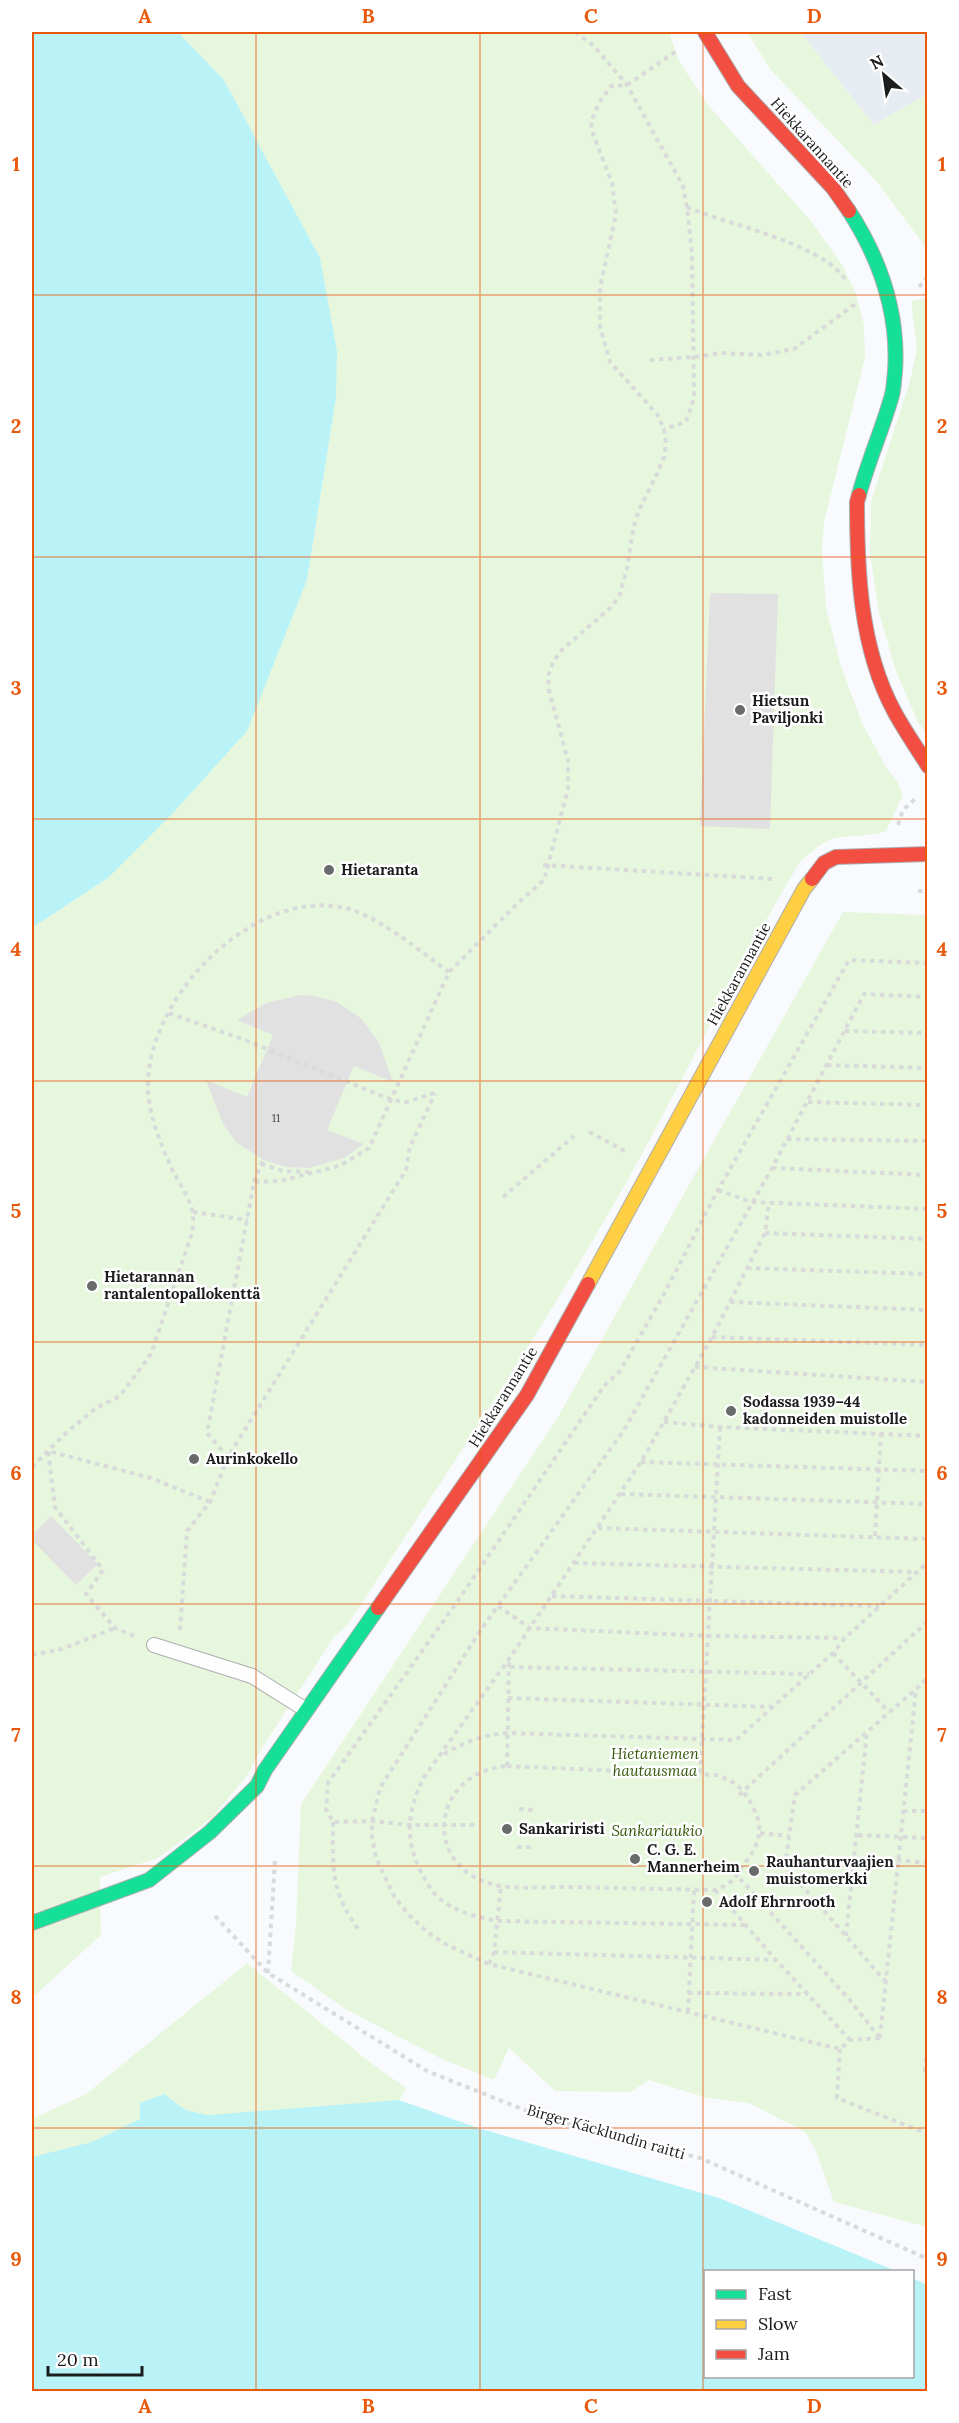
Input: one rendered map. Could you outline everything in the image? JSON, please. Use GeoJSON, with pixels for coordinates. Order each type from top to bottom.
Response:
{"type":"FeatureCollection","features":[{"type":"Feature","properties":{"kind":"street","name":"Hiekkarannantie"},"geometry":{"type":"LineString","coordinates":[[705,32],[738,86],[833,188],[875,259],[888,294],[894,322],[896,354],[893,393],[868,458],[857,502],[857,564],[865,619],[876,665],[892,709],[927,766]]}},
{"type":"Feature","properties":{"kind":"street","name":"Hiekkarannantie"},"geometry":{"type":"LineString","coordinates":[[32,1923],[148,1880],[210,1832],[258,1786],[265,1770],[306,1710],[527,1395],[804,889],[824,863],[836,857],[927,854]]}},
{"type":"Feature","properties":{"kind":"lane"},"geometry":{"type":"LineString","coordinates":[[154,1644],[252,1676],[306,1710]]}},
{"type":"Feature","properties":{"kind":"path"},"geometry":{"type":"LineString","coordinates":[[575,32],[594,46],[627,85],[682,186],[687,207],[692,253],[694,398],[686,422],[664,429]]}},
{"type":"Feature","properties":{"kind":"path"},"geometry":{"type":"LineString","coordinates":[[254,1182],[280,1181],[339,1167],[369,1148],[449,972],[544,880],[564,811],[568,780],[568,761],[549,690],[548,676],[553,662],[562,650],[610,608],[619,597],[627,569],[633,529],[639,510],[664,457],[666,443],[664,429],[657,414],[610,362],[600,327],[600,288],[616,214],[612,183],[593,134],[591,122],[599,103],[611,86],[627,85],[705,32]]}},
{"type":"Feature","properties":{"kind":"path"},"geometry":{"type":"LineString","coordinates":[[687,207],[800,247],[842,274],[847,283]]}},
{"type":"Feature","properties":{"kind":"path"},"geometry":{"type":"LineString","coordinates":[[916,289],[927,276]]}},
{"type":"Feature","properties":{"kind":"path"},"geometry":{"type":"LineString","coordinates":[[851,293],[855,304]]}},
{"type":"Feature","properties":{"kind":"path"},"geometry":{"type":"LineString","coordinates":[[650,360],[722,353],[762,355],[794,349],[865,297],[888,294]]}},
{"type":"Feature","properties":{"kind":"path"},"geometry":{"type":"LineString","coordinates":[[543,865],[774,879],[804,889]]}},
{"type":"Feature","properties":{"kind":"path"},"geometry":{"type":"LineString","coordinates":[[32,1467],[66,1433],[96,1408],[120,1396],[151,1354],[192,1233],[193,1212],[161,1143],[152,1116],[148,1091],[150,1061],[156,1040],[169,1013],[190,980],[226,943],[254,923],[288,910],[316,905],[342,907],[360,913],[396,934],[449,972]]}},
{"type":"Feature","properties":{"kind":"path"},"geometry":{"type":"LineString","coordinates":[[358,1929],[345,1910],[335,1886],[333,1822],[326,1809],[328,1783],[457,1602],[604,1386],[620,1371],[663,1296],[718,1190],[849,960],[927,963]]}},
{"type":"Feature","properties":{"kind":"path"},"geometry":{"type":"LineString","coordinates":[[840,2049],[489,1964],[447,1945],[427,1932],[394,1896],[379,1866],[372,1837],[372,1821],[380,1788],[498,1606],[624,1430],[772,1168],[864,994],[927,997]]}},
{"type":"Feature","properties":{"kind":"path"},"geometry":{"type":"LineString","coordinates":[[169,1013],[244,1040],[392,1101],[407,1101],[435,1093],[410,1147],[406,1170],[228,1456],[210,1502],[187,1531],[180,1617],[180,1653]]}},
{"type":"Feature","properties":{"kind":"path"},"geometry":{"type":"LineString","coordinates":[[845,1031],[927,1033]]}},
{"type":"Feature","properties":{"kind":"path"},"geometry":{"type":"LineString","coordinates":[[827,1065],[927,1068]]}},
{"type":"Feature","properties":{"kind":"path"},"geometry":{"type":"LineString","coordinates":[[808,1102],[927,1105]]}},
{"type":"Feature","properties":{"kind":"path"},"geometry":{"type":"LineString","coordinates":[[589,1132],[653,1165]]}},
{"type":"Feature","properties":{"kind":"path"},"geometry":{"type":"LineString","coordinates":[[503,1197],[574,1136]]}},
{"type":"Feature","properties":{"kind":"path"},"geometry":{"type":"LineString","coordinates":[[787,1139],[927,1141]]}},
{"type":"Feature","properties":{"kind":"path"},"geometry":{"type":"LineString","coordinates":[[228,1456],[207,1433],[254,1182],[262,1162],[283,1171],[316,1173]]}},
{"type":"Feature","properties":{"kind":"path"},"geometry":{"type":"LineString","coordinates":[[772,1168],[927,1174]]}},
{"type":"Feature","properties":{"kind":"path"},"geometry":{"type":"LineString","coordinates":[[718,1190],[751,1202],[927,1209]]}},
{"type":"Feature","properties":{"kind":"path"},"geometry":{"type":"LineString","coordinates":[[746,1925],[498,1921],[474,1916],[437,1897],[415,1859],[410,1844],[408,1825],[414,1797],[424,1777],[531,1628],[641,1462],[712,1337],[765,1233],[769,1202]]}},
{"type":"Feature","properties":{"kind":"path"},"geometry":{"type":"LineString","coordinates":[[193,1212],[248,1220]]}},
{"type":"Feature","properties":{"kind":"path"},"geometry":{"type":"LineString","coordinates":[[765,1233],[927,1239]]}},
{"type":"Feature","properties":{"kind":"path"},"geometry":{"type":"LineString","coordinates":[[747,1268],[927,1274]]}},
{"type":"Feature","properties":{"kind":"path"},"geometry":{"type":"LineString","coordinates":[[730,1302],[927,1310]]}},
{"type":"Feature","properties":{"kind":"path"},"geometry":{"type":"LineString","coordinates":[[712,1337],[927,1345]]}},
{"type":"Feature","properties":{"kind":"path"},"geometry":{"type":"LineString","coordinates":[[695,1366],[927,1382]]}},
{"type":"Feature","properties":{"kind":"path"},"geometry":{"type":"LineString","coordinates":[[664,1422],[720,1427],[927,1436]]}},
{"type":"Feature","properties":{"kind":"path"},"geometry":{"type":"LineString","coordinates":[[700,1773],[720,1427]]}},
{"type":"Feature","properties":{"kind":"path"},"geometry":{"type":"LineString","coordinates":[[875,1536],[881,1433]]}},
{"type":"Feature","properties":{"kind":"path"},"geometry":{"type":"LineString","coordinates":[[48,1451],[151,1478],[210,1502]]}},
{"type":"Feature","properties":{"kind":"path"},"geometry":{"type":"LineString","coordinates":[[48,1451],[55,1507],[104,1570],[86,1594],[115,1628],[154,1644]]}},
{"type":"Feature","properties":{"kind":"path"},"geometry":{"type":"LineString","coordinates":[[641,1462],[927,1471]]}},
{"type":"Feature","properties":{"kind":"path"},"geometry":{"type":"LineString","coordinates":[[620,1494],[927,1504]]}},
{"type":"Feature","properties":{"kind":"path"},"geometry":{"type":"LineString","coordinates":[[597,1528],[713,1530],[927,1539]]}},
{"type":"Feature","properties":{"kind":"path"},"geometry":{"type":"LineString","coordinates":[[441,1756],[463,1742],[487,1735],[506,1733],[736,1740],[833,1653],[845,1638],[927,1562]]}},
{"type":"Feature","properties":{"kind":"path"},"geometry":{"type":"LineString","coordinates":[[574,1563],[916,1572]]}},
{"type":"Feature","properties":{"kind":"path"},"geometry":{"type":"LineString","coordinates":[[551,1596],[879,1606]]}},
{"type":"Feature","properties":{"kind":"path"},"geometry":{"type":"LineString","coordinates":[[498,1606],[531,1628],[709,1636],[845,1638]]}},
{"type":"Feature","properties":{"kind":"path"},"geometry":{"type":"LineString","coordinates":[[741,1794],[927,1621]]}},
{"type":"Feature","properties":{"kind":"path"},"geometry":{"type":"LineString","coordinates":[[32,1655],[62,1649],[115,1628]]}},
{"type":"Feature","properties":{"kind":"path"},"geometry":{"type":"LineString","coordinates":[[833,1653],[889,1712]]}},
{"type":"Feature","properties":{"kind":"path"},"geometry":{"type":"LineString","coordinates":[[507,1766],[509,1659]]}},
{"type":"Feature","properties":{"kind":"path"},"geometry":{"type":"LineString","coordinates":[[510,1667],[810,1674]]}},
{"type":"Feature","properties":{"kind":"path"},"geometry":{"type":"LineString","coordinates":[[886,1982],[785,1866],[789,1836],[795,1795],[927,1678]]}},
{"type":"Feature","properties":{"kind":"path"},"geometry":{"type":"LineString","coordinates":[[880,2038],[916,1689]]}},
{"type":"Feature","properties":{"kind":"path"},"geometry":{"type":"LineString","coordinates":[[508,1698],[773,1707]]}},
{"type":"Feature","properties":{"kind":"path"},"geometry":{"type":"LineString","coordinates":[[846,1936],[867,1730]]}},
{"type":"Feature","properties":{"kind":"path"},"geometry":{"type":"LineString","coordinates":[[507,1766],[700,1773],[728,1779],[753,1809],[760,1833],[751,1855],[729,1885],[715,1890],[501,1886],[467,1874],[456,1863],[449,1851],[444,1824],[447,1807],[460,1785],[482,1770],[507,1766]]}},
{"type":"Feature","properties":{"kind":"path"},"geometry":{"type":"LineString","coordinates":[[519,1809],[534,1810]]}},
{"type":"Feature","properties":{"kind":"path"},"geometry":{"type":"LineString","coordinates":[[903,1811],[927,1811]]}},
{"type":"Feature","properties":{"kind":"path"},"geometry":{"type":"LineString","coordinates":[[333,1822],[372,1821],[408,1825],[474,1825]]}},
{"type":"Feature","properties":{"kind":"path"},"geometry":{"type":"LineString","coordinates":[[760,1833],[789,1836]]}},
{"type":"Feature","properties":{"kind":"path"},"geometry":{"type":"LineString","coordinates":[[858,1835],[927,1838]]}},
{"type":"Feature","properties":{"kind":"path"},"geometry":{"type":"LineString","coordinates":[[517,1847],[532,1847]]}},
{"type":"Feature","properties":{"kind":"path"},"geometry":{"type":"LineString","coordinates":[[897,1860],[927,1863]]}},
{"type":"Feature","properties":{"kind":"path"},"geometry":{"type":"LineString","coordinates":[[268,1973],[275,1861]]}},
{"type":"Feature","properties":{"kind":"path"},"geometry":{"type":"LineString","coordinates":[[736,1873],[848,1998],[880,2038]]}},
{"type":"Feature","properties":{"kind":"path"},"geometry":{"type":"LineString","coordinates":[[489,1964],[494,1952],[501,1886]]}},
{"type":"Feature","properties":{"kind":"path"},"geometry":{"type":"LineString","coordinates":[[688,2012],[694,1890]]}},
{"type":"Feature","properties":{"kind":"path"},"geometry":{"type":"LineString","coordinates":[[715,1890],[850,2040]]}},
{"type":"Feature","properties":{"kind":"path","name":"Birger Käcklundin raitti"},"geometry":{"type":"LineString","coordinates":[[215,1916],[268,1973],[427,2071],[542,2117],[700,2158],[927,2259]]}},
{"type":"Feature","properties":{"kind":"path"},"geometry":{"type":"LineString","coordinates":[[494,1952],[776,1960]]}},
{"type":"Feature","properties":{"kind":"path"},"geometry":{"type":"LineString","coordinates":[[688,1993],[809,1994]]}},
{"type":"Feature","properties":{"kind":"path"},"geometry":{"type":"LineString","coordinates":[[880,2038],[850,2040],[840,2049],[837,2098],[927,2134]]}},
{"type":"Feature","properties":{"kind":"path"},"geometry":{"type":"LineString","coordinates":[[927,2040],[925,2071],[927,2071]]}},
{"type":"Feature","properties":{"kind":"shaded area"},"geometry":{"type":"Polygon","coordinates":[[[800,32],[927,32],[927,94],[874,125],[800,32]]]}},
{"type":"Feature","properties":{"kind":"green space","name":"Hietaranta"},"geometry":{"type":"Polygon","coordinates":[[[178,32],[669,32],[679,61],[708,105],[810,220],[843,266],[856,294],[864,325],[865,357],[824,522],[822,551],[826,608],[840,663],[862,723],[903,795],[886,831],[835,838],[816,848],[800,862],[756,939],[632,1172],[565,1287],[494,1401],[348,1624],[334,1637],[262,1748],[248,1774],[212,1818],[158,1858],[100,1877],[101,1935],[32,1998],[32,928],[108,878],[307,580],[336,398],[285,195],[224,80],[178,32]]]}},
{"type":"Feature","properties":{"kind":"green space"},"geometry":{"type":"Polygon","coordinates":[[[747,32],[800,32],[874,125],[927,94],[927,254],[924,245],[877,182],[771,70],[747,32]]]}},
{"type":"Feature","properties":{"kind":"green space"},"geometry":{"type":"Polygon","coordinates":[[[927,298],[927,735],[917,720],[896,671],[879,613],[870,554],[871,502],[910,381],[917,349],[911,301],[927,298]]]}},
{"type":"Feature","properties":{"kind":"green space","name":"Hietaniemen hautausmaa"},"geometry":{"type":"Polygon","coordinates":[[[843,912],[927,915],[927,2227],[834,2202],[816,2151],[805,2132],[749,2103],[707,2098],[649,2080],[630,2092],[555,2091],[509,2048],[494,2080],[440,2058],[347,2010],[291,1971],[296,1925],[301,1804],[558,1417],[843,912]]]}},
{"type":"Feature","properties":{"kind":"green space"},"geometry":{"type":"Polygon","coordinates":[[[247,1963],[371,2063],[406,2088],[399,2100],[342,2114],[207,2115],[185,2110],[164,2094],[141,2103],[141,2119],[32,2273],[32,2119],[86,2094],[247,1963]]]}},
{"type":"Feature","properties":{"kind":"water"},"geometry":{"type":"Polygon","coordinates":[[[32,32],[178,32],[224,80],[320,258],[337,351],[336,398],[307,580],[247,731],[173,813],[108,878],[32,928],[32,32]]]}},
{"type":"Feature","properties":{"kind":"water"},"geometry":{"type":"Polygon","coordinates":[[[164,2094],[185,2110],[208,2115],[399,2100],[478,2128],[719,2198],[894,2270],[704,2270],[704,2378],[914,2378],[914,2278],[927,2285],[927,2391],[32,2391],[32,2157],[92,2142],[140,2119],[140,2103],[164,2094]]]}},
{"type":"Feature","properties":{"kind":"building","name":"Hietsun Paviljonki"},"geometry":{"type":"Polygon","coordinates":[[[710,593],[778,594],[770,829],[700,826],[710,593]]]}},
{"type":"Feature","properties":{"kind":"building"},"geometry":{"type":"Polygon","coordinates":[[[301,995],[337,1002],[362,1019],[379,1043],[393,1082],[354,1066],[327,1130],[364,1144],[344,1158],[309,1168],[286,1167],[263,1160],[236,1142],[223,1124],[206,1080],[247,1097],[273,1035],[237,1020],[266,1003],[301,995]]]}},
{"type":"Feature","properties":{"kind":"building"},"geometry":{"type":"Polygon","coordinates":[[[51,1516],[98,1564],[76,1585],[32,1540],[32,1535],[51,1516]]]}},
{"type":"Feature","properties":{"kind":"traffic: fast"},"geometry":{"type":"LineString","coordinates":[[849,211],[870,248],[885,288],[894,329],[895,350],[892,395],[859,495]]}},
{"type":"Feature","properties":{"kind":"traffic: fast"},"geometry":{"type":"LineString","coordinates":[[32,1923],[149,1880],[210,1832],[257,1786],[265,1770],[378,1608]]}},
{"type":"Feature","properties":{"kind":"traffic: slow"},"geometry":{"type":"LineString","coordinates":[[588,1284],[804,889],[812,879]]}},
{"type":"Feature","properties":{"kind":"traffic: jam"},"geometry":{"type":"LineString","coordinates":[[705,32],[738,86],[833,188],[849,211]]}},
{"type":"Feature","properties":{"kind":"traffic: jam"},"geometry":{"type":"LineString","coordinates":[[859,495],[857,502],[858,555],[867,635],[883,687],[894,711],[928,766]]}},
{"type":"Feature","properties":{"kind":"traffic: jam"},"geometry":{"type":"LineString","coordinates":[[812,879],[824,863],[836,857],[928,854]]}},
{"type":"Feature","properties":{"kind":"traffic: jam"},"geometry":{"type":"LineString","coordinates":[[378,1608],[527,1395],[588,1284]]}},
{"type":"Feature","properties":{"kind":"place","name":"Hietsun Paviljonki"},"geometry":{"type":"Point","coordinates":[740,710]}},
{"type":"Feature","properties":{"kind":"place","name":"Hietaranta"},"geometry":{"type":"Point","coordinates":[329,870]}},
{"type":"Feature","properties":{"kind":"place","name":"Hietarannan rantalentopallokenttä"},"geometry":{"type":"Point","coordinates":[92,1286]}},
{"type":"Feature","properties":{"kind":"place","name":"Sodassa 1939–44 kadonneiden muistolle"},"geometry":{"type":"Point","coordinates":[731,1411]}},
{"type":"Feature","properties":{"kind":"place","name":"Aurinkokello"},"geometry":{"type":"Point","coordinates":[194,1459]}},
{"type":"Feature","properties":{"kind":"place","name":"Sankariristi"},"geometry":{"type":"Point","coordinates":[507,1829]}},
{"type":"Feature","properties":{"kind":"place","name":"C. G. E. Mannerheim"},"geometry":{"type":"Point","coordinates":[635,1859]}},
{"type":"Feature","properties":{"kind":"place","name":"Rauhanturvaajien muistomerkki"},"geometry":{"type":"Point","coordinates":[754,1871]}},
{"type":"Feature","properties":{"kind":"place","name":"Adolf Ehrnrooth"},"geometry":{"type":"Point","coordinates":[707,1902]}},
{"type":"Feature","properties":{"kind":"park label","name":"Sankariaukio"},"geometry":{"type":"Point","coordinates":[657,1831]}}]}
